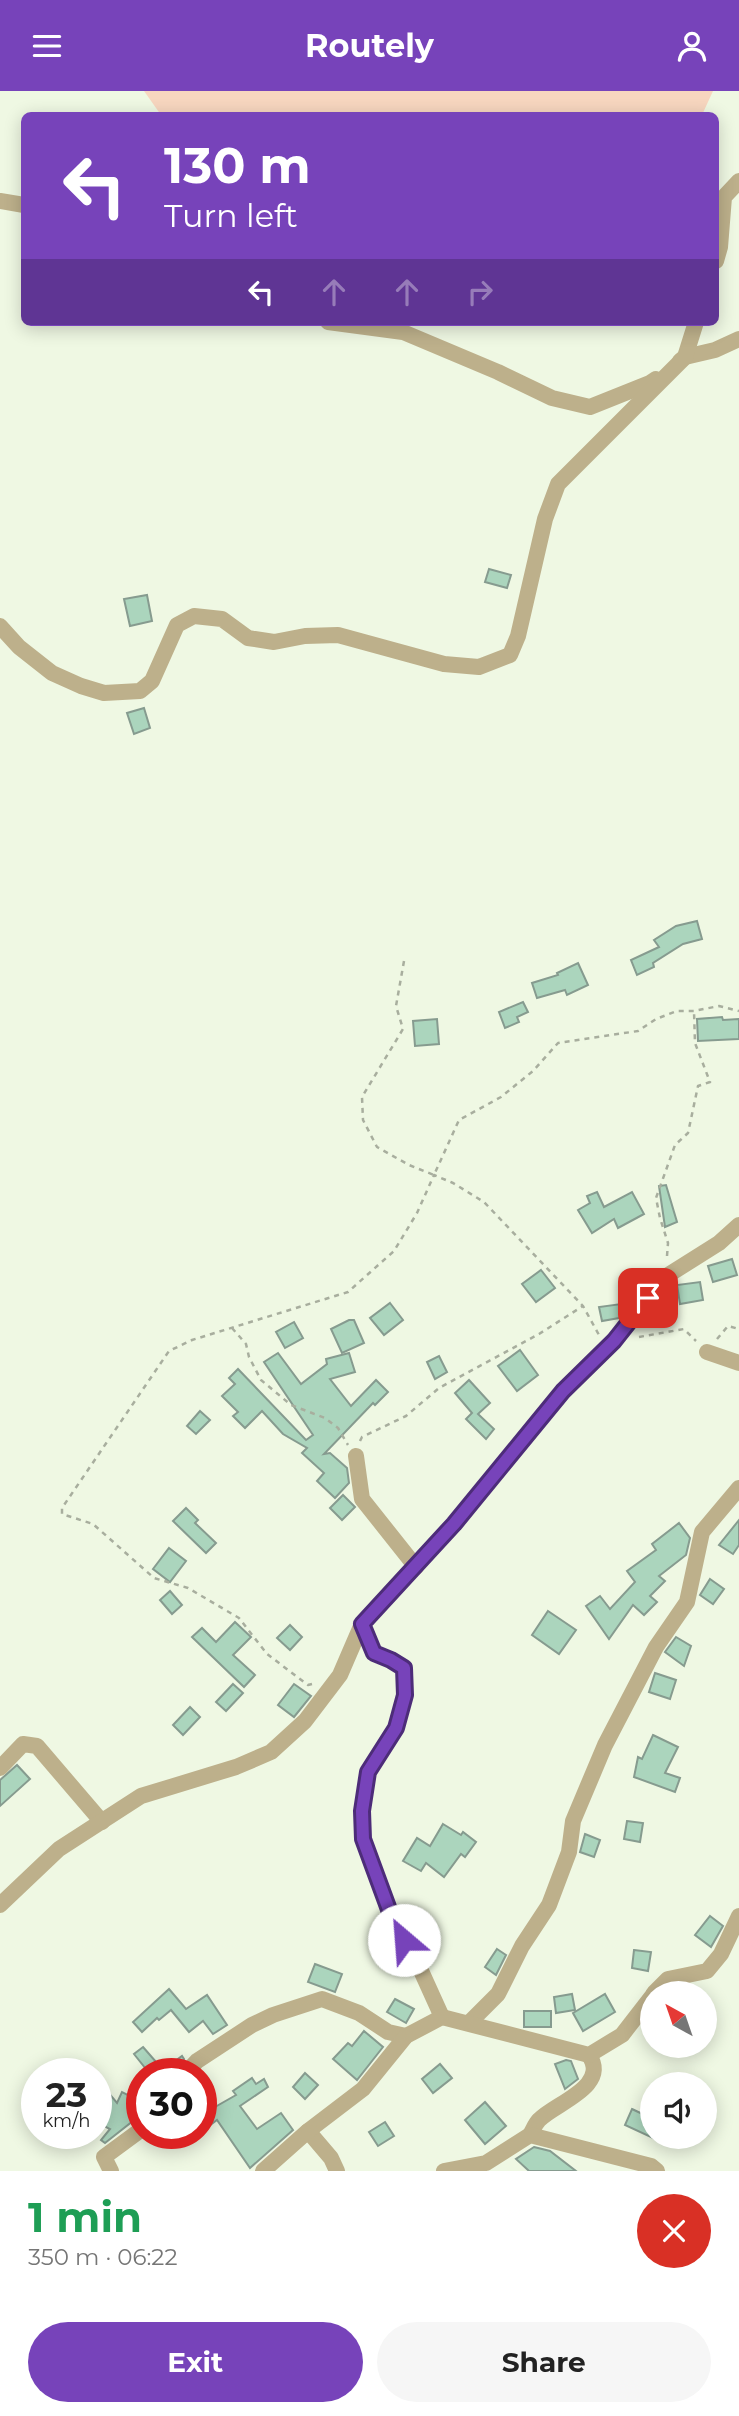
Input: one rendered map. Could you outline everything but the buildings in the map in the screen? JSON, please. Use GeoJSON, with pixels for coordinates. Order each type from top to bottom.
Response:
{"type":"FeatureCollection","features":[{"type":"Feature","properties":{"kind":"street"},"geometry":{"type":"LineString","coordinates":[[719,250],[724,197],[739,181]]}},
{"type":"Feature","properties":{"kind":"street"},"geometry":{"type":"LineString","coordinates":[[0,201],[21,204]]}},
{"type":"Feature","properties":{"kind":"street"},"geometry":{"type":"LineString","coordinates":[[358,326],[404,332],[551,398],[590,407],[650,383],[685,357],[715,350],[739,339]]}},
{"type":"Feature","properties":{"kind":"street"},"geometry":{"type":"LineString","coordinates":[[0,627],[19,647],[52,673],[104,693],[141,691],[152,681],[177,625],[194,616],[222,619],[248,638],[274,642],[305,636],[338,635],[444,664],[479,667],[510,655],[518,636],[545,519],[558,484],[685,357],[695,326]]}},
{"type":"Feature","properties":{"kind":"street"},"geometry":{"type":"LineString","coordinates":[[0,1905],[59,1849],[141,1796],[236,1767],[271,1752],[305,1721],[340,1675],[362,1624],[454,1524],[563,1391],[614,1341],[665,1277],[719,1243],[739,1225]]}},
{"type":"Feature","properties":{"kind":"street"},"geometry":{"type":"LineString","coordinates":[[707,1352],[739,1363]]}},
{"type":"Feature","properties":{"kind":"street"},"geometry":{"type":"LineString","coordinates":[[356,1456],[362,1499],[416,1567]]}},
{"type":"Feature","properties":{"kind":"street"},"geometry":{"type":"LineString","coordinates":[[469,2022],[498,1994],[522,1946],[549,1905],[569,1852],[573,1821],[605,1745],[656,1647],[687,1602],[702,1532],[739,1489]]}},
{"type":"Feature","properties":{"kind":"street"},"geometry":{"type":"LineString","coordinates":[[362,1624],[374,1653],[404,1668],[405,1695],[396,1728],[368,1772],[362,1811],[363,1839],[395,1926],[413,1953],[442,2017]]}},
{"type":"Feature","properties":{"kind":"street"},"geometry":{"type":"LineString","coordinates":[[0,1768],[23,1744],[37,1747],[102,1822]]}},
{"type":"Feature","properties":{"kind":"street"},"geometry":{"type":"LineString","coordinates":[[666,1981],[707,1971],[721,1954],[739,1916]]}},
{"type":"Feature","properties":{"kind":"street"},"geometry":{"type":"LineString","coordinates":[[202,2058],[252,2025],[322,1999],[359,2013],[388,2032],[406,2036]]}},
{"type":"Feature","properties":{"kind":"street"},"geometry":{"type":"LineString","coordinates":[[589,2055],[622,2035],[640,2012]]}},
{"type":"Feature","properties":{"kind":"street"},"geometry":{"type":"LineString","coordinates":[[263,2171],[308,2131],[363,2089],[406,2036],[428,2027],[442,2017],[589,2055],[593,2061],[592,2080],[581,2093],[564,2101],[537,2121],[530,2135],[483,2167],[444,2171]]}},
{"type":"Feature","properties":{"kind":"street"},"geometry":{"type":"LineString","coordinates":[[308,2131],[331,2158],[337,2171]]}},
{"type":"Feature","properties":{"kind":"street"},"geometry":{"type":"LineString","coordinates":[[530,2135],[651,2166],[657,2171]]}},
{"type":"Feature","properties":{"kind":"street"},"geometry":{"type":"LineString","coordinates":[[111,2171],[104,2158],[126,2141]]}},
{"type":"Feature","properties":{"kind":"path"},"geometry":{"type":"LineString","coordinates":[[404,961],[396,1006],[403,1030],[362,1097],[363,1120],[377,1147],[410,1165],[453,1183],[484,1202],[583,1306],[600,1336],[614,1341],[684,1329],[707,1352],[728,1326],[739,1329]]}},
{"type":"Feature","properties":{"kind":"path"},"geometry":{"type":"LineString","coordinates":[[340,1675],[308,1685],[267,1654],[239,1618],[188,1588],[154,1578],[93,1524],[62,1514],[62,1508],[169,1351],[192,1340],[348,1292],[394,1251],[417,1213],[459,1120],[501,1097],[533,1071],[558,1043],[638,1031],[656,1019],[677,1011],[719,1006],[739,1011]]}},
{"type":"Feature","properties":{"kind":"path"},"geometry":{"type":"LineString","coordinates":[[665,1277],[668,1243],[656,1198],[676,1145],[688,1133],[698,1086],[710,1083],[695,1044],[694,1011]]}},
{"type":"Feature","properties":{"kind":"path"},"geometry":{"type":"LineString","coordinates":[[356,1456],[362,1437],[406,1416],[439,1388],[540,1334],[583,1306]]}},
{"type":"Feature","properties":{"kind":"path"},"geometry":{"type":"LineString","coordinates":[[231,1328],[246,1344],[249,1357],[261,1380],[291,1405],[325,1418],[338,1428],[356,1456]]}},
{"type":"Feature","properties":{"kind":"shaded area"},"geometry":{"type":"Polygon","coordinates":[[[144,91],[713,91],[703,112],[159,112],[144,91]]]}},
{"type":"Feature","properties":{"kind":"route"},"geometry":{"type":"LineString","coordinates":[[404,1940],[395,1926],[363,1839],[362,1811],[368,1772],[396,1728],[405,1695],[404,1668],[374,1653],[362,1624],[454,1524],[563,1391],[614,1341],[648,1298]]}}]}
